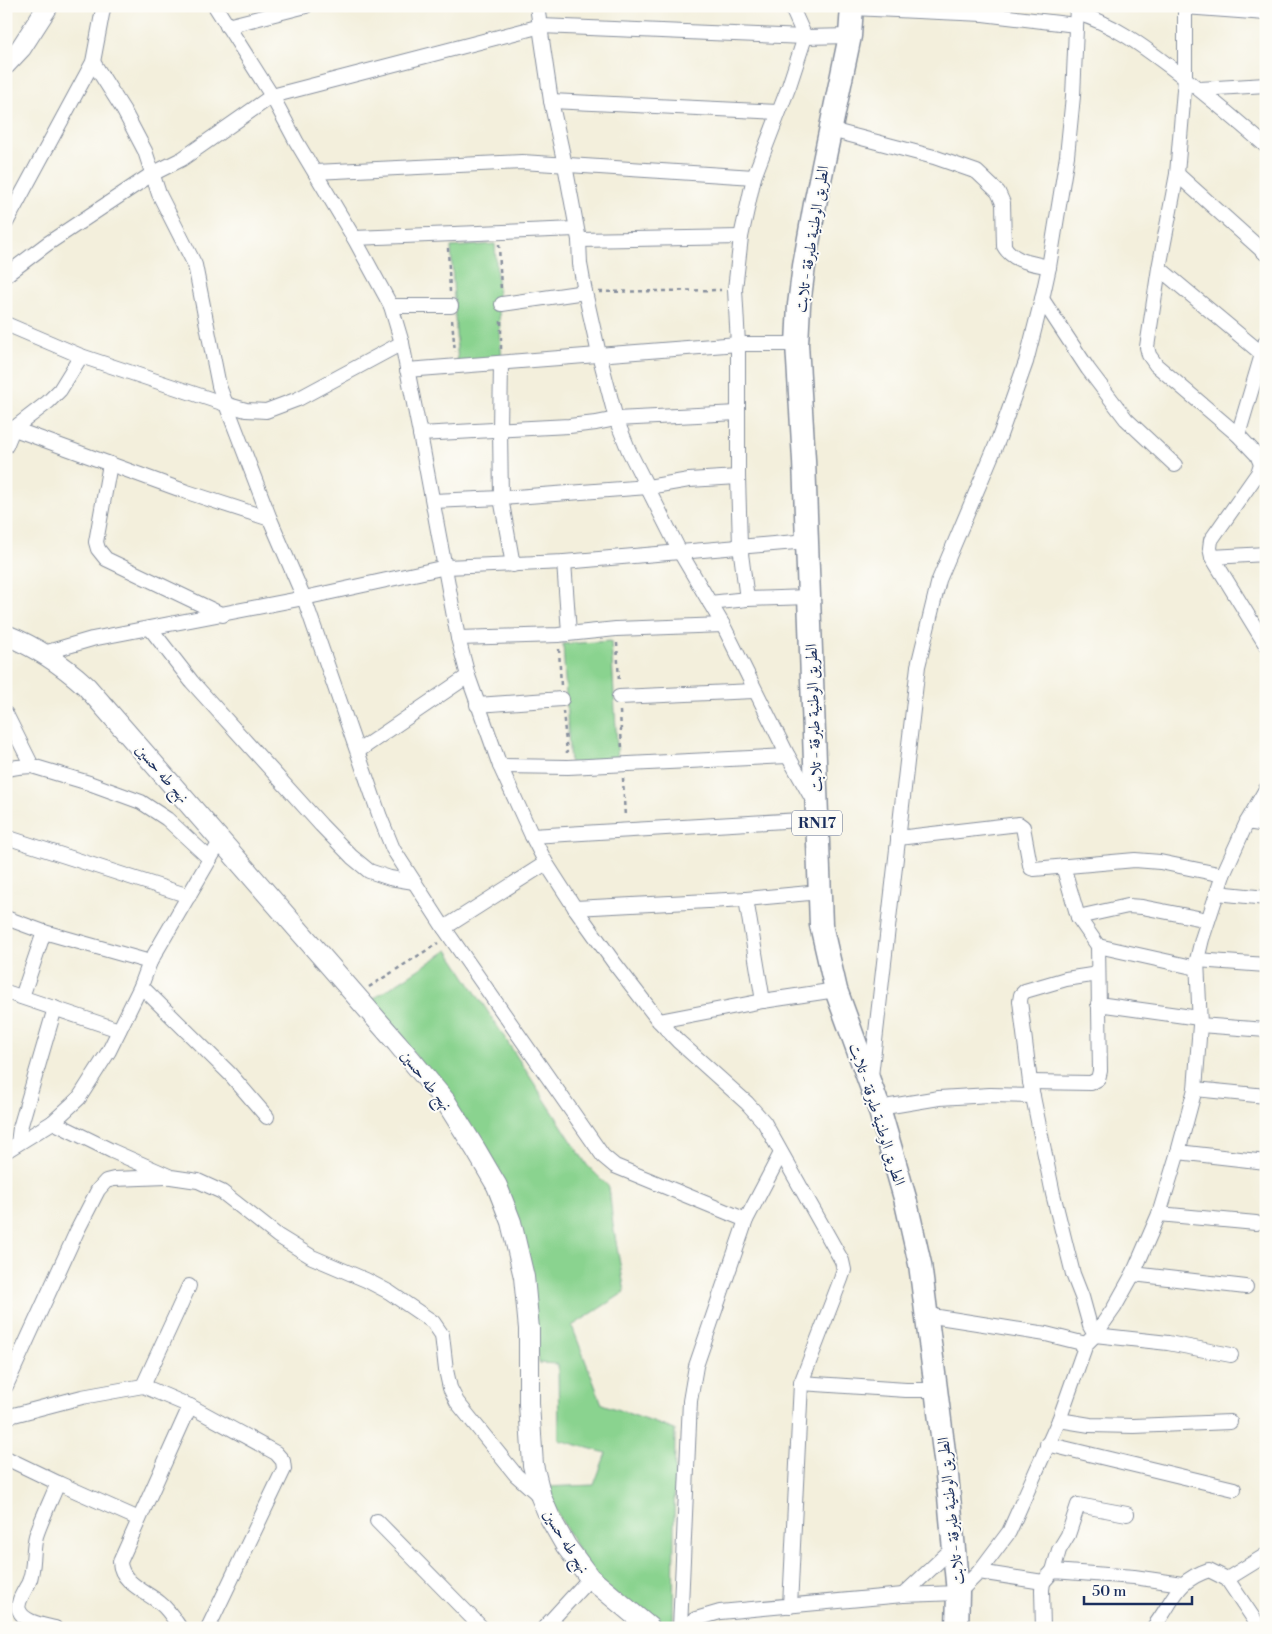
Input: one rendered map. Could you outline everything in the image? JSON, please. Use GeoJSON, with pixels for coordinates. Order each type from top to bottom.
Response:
{"type":"FeatureCollection","features":[{"type":"Feature","properties":{"kind":"main road"},"geometry":{"type":"LineString","coordinates":[[6,64],[21,48],[48,6]]}},
{"type":"Feature","properties":{"kind":"main road","name":"الطريق الوطنية طبرقة - تلابت"},"geometry":{"type":"LineString","coordinates":[[852,7],[850,36],[804,266],[797,344],[804,460],[821,925],[836,990],[879,1108],[907,1208],[920,1264],[948,1475],[958,1592],[957,1628]]}},
{"type":"Feature","properties":{"kind":"main road","name":"نهج طه حسين"},"geometry":{"type":"LineString","coordinates":[[6,635],[44,653],[86,686],[397,1043],[446,1102],[497,1186],[511,1222],[524,1277],[530,1329],[529,1404],[533,1465],[541,1497],[550,1518],[566,1546],[590,1578],[650,1628]]}},
{"type":"Feature","properties":{"kind":"street"},"geometry":{"type":"LineString","coordinates":[[6,223],[93,62],[102,6]]}},
{"type":"Feature","properties":{"kind":"street"},"geometry":{"type":"LineString","coordinates":[[215,6],[272,96],[391,306],[402,343],[458,638],[468,676],[500,766],[532,836],[546,863],[575,908],[659,1021],[678,1041],[747,1102],[764,1122],[842,1261],[844,1270],[801,1384],[790,1606]]}},
{"type":"Feature","properties":{"kind":"street"},"geometry":{"type":"LineString","coordinates":[[227,26],[306,6]]}},
{"type":"Feature","properties":{"kind":"street"},"geometry":{"type":"LineString","coordinates":[[532,836],[626,830],[816,812],[754,691],[723,625],[680,552],[629,451],[616,418],[585,292],[565,165],[551,101],[537,6]]}},
{"type":"Feature","properties":{"kind":"street"},"geometry":{"type":"LineString","coordinates":[[747,599],[740,546],[738,344],[735,289],[741,237],[754,177],[789,86],[805,37],[791,6]]}},
{"type":"Feature","properties":{"kind":"street"},"geometry":{"type":"LineString","coordinates":[[1266,13],[1185,6],[1185,78],[1177,174],[1159,268],[1147,347],[1149,355],[1156,365],[1238,435],[1257,455],[1261,464],[1262,473],[1211,540],[1210,548],[1212,557],[1261,631],[1266,645]]}},
{"type":"Feature","properties":{"kind":"street"},"geometry":{"type":"LineString","coordinates":[[852,7],[947,9],[983,14],[1076,15],[1091,17],[1114,28],[1139,44],[1200,89],[1266,146]]}},
{"type":"Feature","properties":{"kind":"street"},"geometry":{"type":"LineString","coordinates":[[870,1086],[918,666],[939,580],[1002,429],[1026,362],[1042,299],[1068,156],[1073,96],[1076,15]]}},
{"type":"Feature","properties":{"kind":"street"},"geometry":{"type":"LineString","coordinates":[[6,275],[47,244],[152,174],[182,159],[272,96],[541,26],[805,37],[850,36]]}},
{"type":"Feature","properties":{"kind":"street"},"geometry":{"type":"LineString","coordinates":[[93,62],[124,111],[145,151],[159,194],[195,266],[219,386],[225,404],[270,519],[304,598],[331,680],[393,849],[447,932],[603,1156],[615,1166],[746,1220]]}},
{"type":"Feature","properties":{"kind":"street"},"geometry":{"type":"LineString","coordinates":[[1200,89],[1266,85]]}},
{"type":"Feature","properties":{"kind":"street"},"geometry":{"type":"LineString","coordinates":[[551,101],[778,112]]}},
{"type":"Feature","properties":{"kind":"street"},"geometry":{"type":"LineString","coordinates":[[831,130],[934,157],[977,172],[998,192],[1003,203],[1004,246],[1007,252],[1018,259],[1049,267]]}},
{"type":"Feature","properties":{"kind":"street"},"geometry":{"type":"LineString","coordinates":[[315,172],[522,162],[754,177]]}},
{"type":"Feature","properties":{"kind":"street"},"geometry":{"type":"LineString","coordinates":[[1177,174],[1266,254]]}},
{"type":"Feature","properties":{"kind":"street"},"geometry":{"type":"LineString","coordinates":[[354,238],[577,234],[741,237]]}},
{"type":"Feature","properties":{"kind":"street"},"geometry":{"type":"LineString","coordinates":[[1159,268],[1264,347]]}},
{"type":"Feature","properties":{"kind":"street"},"geometry":{"type":"LineString","coordinates":[[502,304],[585,292]]}},
{"type":"Feature","properties":{"kind":"street"},"geometry":{"type":"LineString","coordinates":[[1042,299],[1088,369],[1126,419],[1175,465]]}},
{"type":"Feature","properties":{"kind":"street"},"geometry":{"type":"LineString","coordinates":[[391,306],[451,306]]}},
{"type":"Feature","properties":{"kind":"street"},"geometry":{"type":"LineString","coordinates":[[6,324],[81,356],[225,404],[246,410],[266,411],[298,399],[402,343]]}},
{"type":"Feature","properties":{"kind":"street"},"geometry":{"type":"LineString","coordinates":[[407,370],[738,344],[797,344]]}},
{"type":"Feature","properties":{"kind":"street"},"geometry":{"type":"LineString","coordinates":[[1264,347],[1264,366],[1266,367]]}},
{"type":"Feature","properties":{"kind":"street"},"geometry":{"type":"LineString","coordinates":[[1238,435],[1264,347]]}},
{"type":"Feature","properties":{"kind":"street"},"geometry":{"type":"LineString","coordinates":[[6,446],[9,428],[48,402],[60,390],[81,356]]}},
{"type":"Feature","properties":{"kind":"street"},"geometry":{"type":"LineString","coordinates":[[500,363],[501,498],[513,565]]}},
{"type":"Feature","properties":{"kind":"street"},"geometry":{"type":"LineString","coordinates":[[420,434],[569,426],[596,423],[616,418],[738,413]]}},
{"type":"Feature","properties":{"kind":"street"},"geometry":{"type":"LineString","coordinates":[[9,428],[187,492],[270,519]]}},
{"type":"Feature","properties":{"kind":"street"},"geometry":{"type":"LineString","coordinates":[[110,464],[96,542],[102,556],[106,560],[223,615]]}},
{"type":"Feature","properties":{"kind":"street"},"geometry":{"type":"LineString","coordinates":[[433,501],[648,487],[689,480],[738,477]]}},
{"type":"Feature","properties":{"kind":"street"},"geometry":{"type":"LineString","coordinates":[[44,653],[92,639],[223,615],[446,567],[564,562],[807,541]]}},
{"type":"Feature","properties":{"kind":"street"},"geometry":{"type":"LineString","coordinates":[[1212,557],[1266,554]]}},
{"type":"Feature","properties":{"kind":"street"},"geometry":{"type":"LineString","coordinates":[[564,562],[569,633]]}},
{"type":"Feature","properties":{"kind":"street"},"geometry":{"type":"LineString","coordinates":[[710,603],[747,599],[809,597]]}},
{"type":"Feature","properties":{"kind":"street"},"geometry":{"type":"LineString","coordinates":[[458,638],[558,635],[616,629],[723,625]]}},
{"type":"Feature","properties":{"kind":"street"},"geometry":{"type":"LineString","coordinates":[[150,628],[192,682],[321,825],[352,856],[369,871],[390,878],[414,882]]}},
{"type":"Feature","properties":{"kind":"street"},"geometry":{"type":"LineString","coordinates":[[358,751],[468,676]]}},
{"type":"Feature","properties":{"kind":"street"},"geometry":{"type":"LineString","coordinates":[[619,697],[754,691]]}},
{"type":"Feature","properties":{"kind":"street"},"geometry":{"type":"LineString","coordinates":[[477,705],[562,699]]}},
{"type":"Feature","properties":{"kind":"street"},"geometry":{"type":"LineString","coordinates":[[6,714],[32,766]]}},
{"type":"Feature","properties":{"kind":"street"},"geometry":{"type":"LineString","coordinates":[[500,766],[568,767],[788,756]]}},
{"type":"Feature","properties":{"kind":"street"},"geometry":{"type":"LineString","coordinates":[[6,769],[32,766],[89,783],[141,802],[167,819],[210,858]]}},
{"type":"Feature","properties":{"kind":"street"},"geometry":{"type":"LineString","coordinates":[[680,1628],[696,1618],[720,1612],[902,1595],[958,1592],[979,1572],[1009,1532],[1059,1420],[1090,1340],[1114,1308],[1134,1274],[1159,1214],[1195,1089],[1200,1021],[1197,964],[1208,920],[1223,875],[1247,822],[1266,789]]}},
{"type":"Feature","properties":{"kind":"street"},"geometry":{"type":"LineString","coordinates":[[1247,822],[1266,825]]}},
{"type":"Feature","properties":{"kind":"street"},"geometry":{"type":"LineString","coordinates":[[898,838],[1020,824],[1023,827],[1031,868],[1034,869],[1135,860],[1160,862],[1223,875]]}},
{"type":"Feature","properties":{"kind":"street"},"geometry":{"type":"LineString","coordinates":[[6,837],[189,896]]}},
{"type":"Feature","properties":{"kind":"street"},"geometry":{"type":"LineString","coordinates":[[6,1151],[53,1122],[79,1098],[109,1050],[141,986],[150,962],[221,840]]}},
{"type":"Feature","properties":{"kind":"street"},"geometry":{"type":"LineString","coordinates":[[447,932],[546,863]]}},
{"type":"Feature","properties":{"kind":"street"},"geometry":{"type":"LineString","coordinates":[[879,1108],[939,1098],[990,1095],[1091,1083],[1098,1079],[1100,1071],[1098,946],[1078,917],[1063,866]]}},
{"type":"Feature","properties":{"kind":"street"},"geometry":{"type":"LineString","coordinates":[[575,908],[746,899],[820,892]]}},
{"type":"Feature","properties":{"kind":"street"},"geometry":{"type":"LineString","coordinates":[[1217,893],[1266,898]]}},
{"type":"Feature","properties":{"kind":"street"},"geometry":{"type":"LineString","coordinates":[[746,899],[763,1001]]}},
{"type":"Feature","properties":{"kind":"street"},"geometry":{"type":"LineString","coordinates":[[1078,917],[1128,906],[1208,920]]}},
{"type":"Feature","properties":{"kind":"street"},"geometry":{"type":"LineString","coordinates":[[6,918],[44,932],[150,962]]}},
{"type":"Feature","properties":{"kind":"street"},"geometry":{"type":"LineString","coordinates":[[22,996],[44,932]]}},
{"type":"Feature","properties":{"kind":"street"},"geometry":{"type":"LineString","coordinates":[[1098,946],[1197,964],[1266,965]]}},
{"type":"Feature","properties":{"kind":"street"},"geometry":{"type":"LineString","coordinates":[[1090,1340],[1090,1326],[1073,1274],[1053,1194],[1032,1089],[1020,1001],[1021,995],[1025,992],[1066,979],[1098,974]]}},
{"type":"Feature","properties":{"kind":"street"},"geometry":{"type":"LineString","coordinates":[[141,986],[230,1074],[267,1117]]}},
{"type":"Feature","properties":{"kind":"street"},"geometry":{"type":"LineString","coordinates":[[659,1021],[763,1001],[836,990]]}},
{"type":"Feature","properties":{"kind":"street"},"geometry":{"type":"LineString","coordinates":[[6,992],[119,1030]]}},
{"type":"Feature","properties":{"kind":"street"},"geometry":{"type":"LineString","coordinates":[[1098,1004],[1266,1030]]}},
{"type":"Feature","properties":{"kind":"street"},"geometry":{"type":"LineString","coordinates":[[18,1143],[20,1128],[55,1008]]}},
{"type":"Feature","properties":{"kind":"street"},"geometry":{"type":"LineString","coordinates":[[1195,1089],[1266,1096]]}},
{"type":"Feature","properties":{"kind":"street"},"geometry":{"type":"LineString","coordinates":[[53,1122],[171,1177]]}},
{"type":"Feature","properties":{"kind":"street"},"geometry":{"type":"LineString","coordinates":[[1178,1152],[1266,1162]]}},
{"type":"Feature","properties":{"kind":"street"},"geometry":{"type":"LineString","coordinates":[[680,1628],[690,1400],[696,1366],[746,1220],[781,1153]]}},
{"type":"Feature","properties":{"kind":"street"},"geometry":{"type":"LineString","coordinates":[[6,1386],[77,1231],[101,1186],[106,1181],[114,1179],[171,1177],[198,1181],[222,1192],[278,1236],[312,1257],[389,1292],[433,1322],[442,1335],[450,1388],[458,1402],[516,1475],[541,1497]]}},
{"type":"Feature","properties":{"kind":"street"},"geometry":{"type":"LineString","coordinates":[[1159,1214],[1256,1223]]}},
{"type":"Feature","properties":{"kind":"street"},"geometry":{"type":"LineString","coordinates":[[1134,1274],[1246,1287]]}},
{"type":"Feature","properties":{"kind":"street"},"geometry":{"type":"LineString","coordinates":[[144,1386],[189,1286]]}},
{"type":"Feature","properties":{"kind":"street"},"geometry":{"type":"LineString","coordinates":[[926,1315],[1090,1340],[1168,1343],[1231,1355]]}},
{"type":"Feature","properties":{"kind":"street"},"geometry":{"type":"LineString","coordinates":[[801,1384],[937,1390]]}},
{"type":"Feature","properties":{"kind":"street"},"geometry":{"type":"LineString","coordinates":[[6,1417],[82,1397],[144,1386],[190,1406],[276,1453],[283,1461],[284,1469],[208,1628]]}},
{"type":"Feature","properties":{"kind":"street"},"geometry":{"type":"LineString","coordinates":[[180,1628],[172,1615],[129,1581],[122,1573],[120,1562],[190,1406]]}},
{"type":"Feature","properties":{"kind":"street"},"geometry":{"type":"LineString","coordinates":[[1059,1420],[1090,1425],[1134,1426],[1230,1422]]}},
{"type":"Feature","properties":{"kind":"street"},"geometry":{"type":"LineString","coordinates":[[1047,1444],[1234,1489]]}},
{"type":"Feature","properties":{"kind":"street"},"geometry":{"type":"LineString","coordinates":[[6,1458],[139,1519]]}},
{"type":"Feature","properties":{"kind":"street"},"geometry":{"type":"LineString","coordinates":[[56,1628],[32,1625],[19,1610],[18,1604],[34,1566],[36,1536],[58,1483]]}},
{"type":"Feature","properties":{"kind":"street"},"geometry":{"type":"LineString","coordinates":[[1043,1628],[1043,1582],[1053,1570],[1059,1550],[1068,1536],[1078,1505],[1127,1514]]}},
{"type":"Feature","properties":{"kind":"street"},"geometry":{"type":"LineString","coordinates":[[377,1521],[482,1628]]}},
{"type":"Feature","properties":{"kind":"street"},"geometry":{"type":"LineString","coordinates":[[902,1595],[954,1548]]}},
{"type":"Feature","properties":{"kind":"street"},"geometry":{"type":"LineString","coordinates":[[1227,1579],[1266,1555]]}},
{"type":"Feature","properties":{"kind":"street"},"geometry":{"type":"LineString","coordinates":[[1053,1570],[1182,1584]]}},
{"type":"Feature","properties":{"kind":"street"},"geometry":{"type":"LineString","coordinates":[[1152,1628],[1182,1584],[1197,1574],[1209,1570],[1227,1579],[1260,1628]]}},
{"type":"Feature","properties":{"kind":"street"},"geometry":{"type":"LineString","coordinates":[[979,1572],[1043,1582]]}},
{"type":"Feature","properties":{"kind":"street"},"geometry":{"type":"LineString","coordinates":[[544,1628],[590,1578]]}},
{"type":"Feature","properties":{"kind":"path"},"geometry":{"type":"LineString","coordinates":[[585,292],[735,289]]}},
{"type":"Feature","properties":{"kind":"path"},"geometry":{"type":"LineString","coordinates":[[616,629],[626,830]]}},
{"type":"Feature","properties":{"kind":"path"},"geometry":{"type":"LineString","coordinates":[[355,996],[447,932]]}},
{"type":"Feature","properties":{"kind":"green space"},"geometry":{"type":"Polygon","coordinates":[[[495,244],[502,364],[458,367],[451,247],[495,244]]]}},
{"type":"Feature","properties":{"kind":"green space"},"geometry":{"type":"Polygon","coordinates":[[[611,641],[618,764],[570,767],[563,644],[611,641]]]}},
{"type":"Feature","properties":{"kind":"green space"},"geometry":{"type":"Polygon","coordinates":[[[448,950],[587,1165],[609,1187],[613,1225],[625,1292],[572,1326],[602,1404],[675,1430],[673,1626],[671,1628],[652,1628],[592,1575],[543,1487],[594,1485],[606,1453],[559,1440],[558,1364],[539,1363],[533,1301],[458,1113],[373,999],[448,950]]]}}]}
